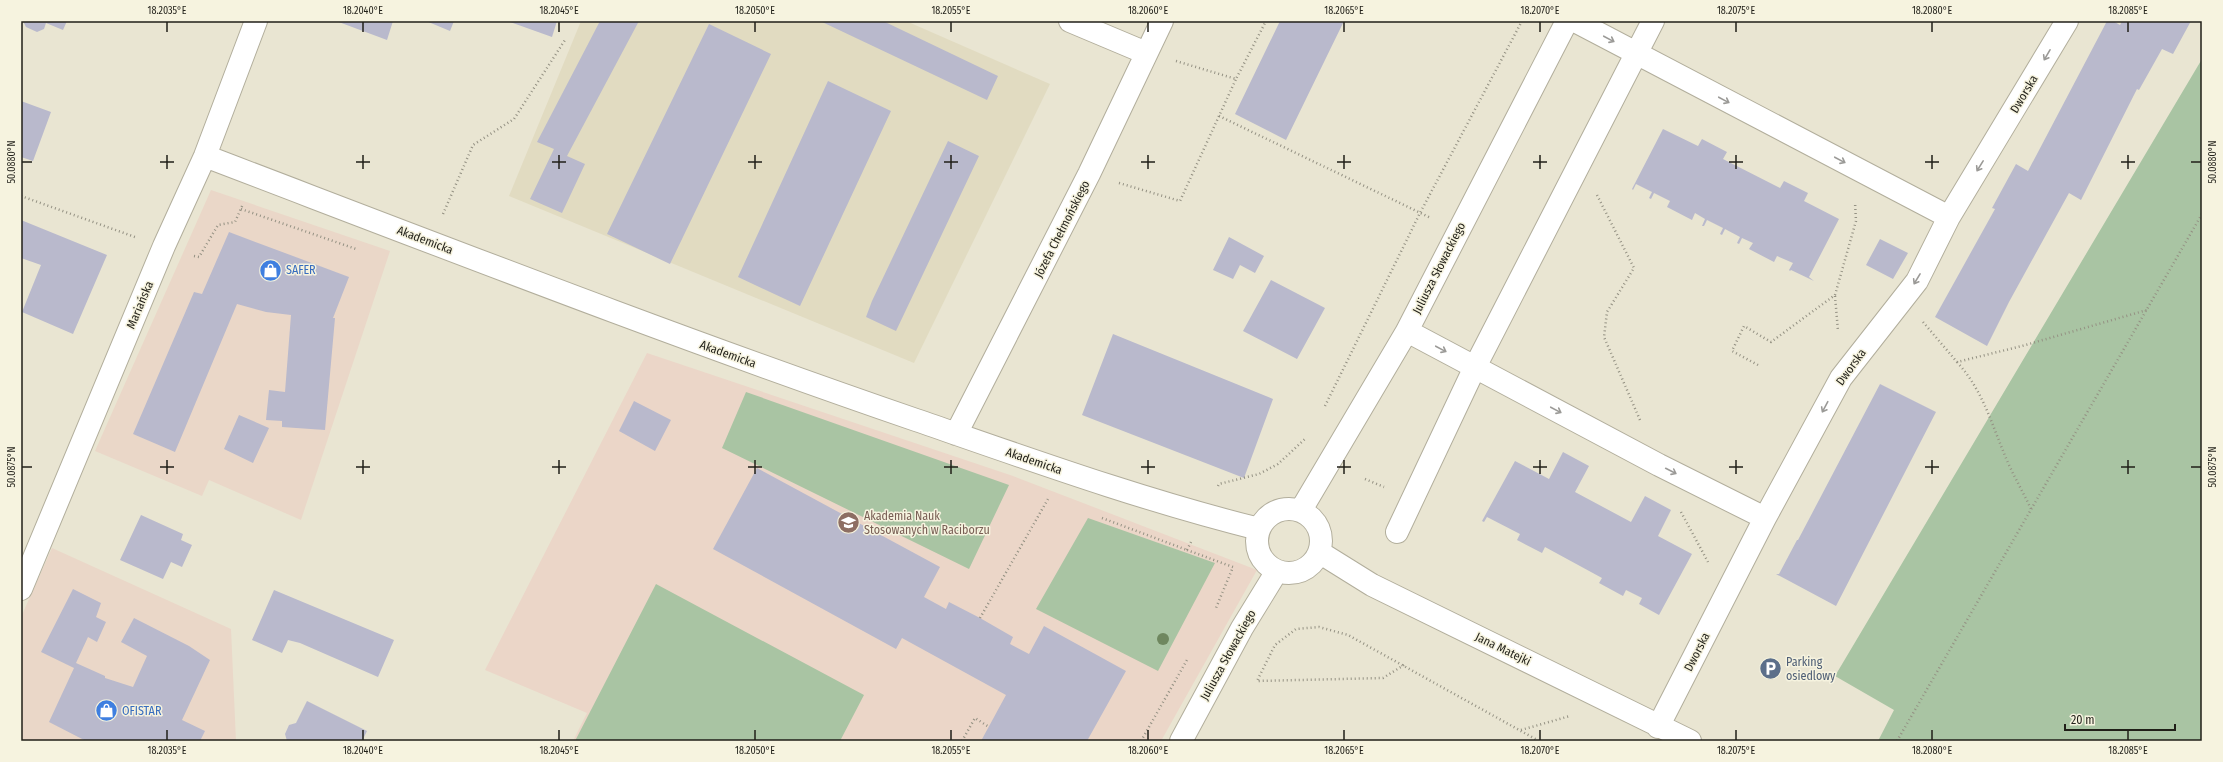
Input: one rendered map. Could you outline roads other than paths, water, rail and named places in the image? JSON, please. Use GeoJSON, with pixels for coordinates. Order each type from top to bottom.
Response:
{"type":"FeatureCollection","features":[{"type":"Feature","properties":{"kind":"street","name":"Mariańska"},"geometry":{"type":"LineString","coordinates":[[21,588],[164,246],[205,156],[256,21]]}},
{"type":"Feature","properties":{"kind":"street"},"geometry":{"type":"LineString","coordinates":[[1070,21],[1146,53]]}},
{"type":"Feature","properties":{"kind":"street","name":"Józefa Chełmońskiego"},"geometry":{"type":"LineString","coordinates":[[956,434],[1090,174],[1162,21]]}},
{"type":"Feature","properties":{"kind":"street","name":"Juliusza Słowackiego"},"geometry":{"type":"LineString","coordinates":[[1301,510],[1407,331],[1567,21]]}},
{"type":"Feature","properties":{"kind":"street"},"geometry":{"type":"LineString","coordinates":[[1575,21],[1949,217]]}},
{"type":"Feature","properties":{"kind":"street"},"geometry":{"type":"LineString","coordinates":[[1397,532],[1475,366],[1653,21]]}},
{"type":"Feature","properties":{"kind":"street","name":"Dworska"},"geometry":{"type":"LineString","coordinates":[[1658,727],[1727,595],[1765,518],[1841,378],[1917,281],[1949,217],[2067,21]]}},
{"type":"Feature","properties":{"kind":"street","name":"Akademicka"},"geometry":{"type":"LineString","coordinates":[[205,156],[729,354],[1086,478],[1204,515],[1259,529]]}},
{"type":"Feature","properties":{"kind":"street"},"geometry":{"type":"LineString","coordinates":[[1407,331],[1659,465],[1765,518]]}},
{"type":"Feature","properties":{"kind":"street"},"geometry":{"type":"LineString","coordinates":[[1287,509],[1301,510],[1310,516],[1319,528],[1322,542],[1319,552],[1314,561],[1302,570],[1292,573],[1277,571],[1268,566],[1259,554],[1257,544],[1259,529],[1266,518],[1274,512],[1287,509]]}},
{"type":"Feature","properties":{"kind":"street","name":"Jana Matejki"},"geometry":{"type":"LineString","coordinates":[[1319,552],[1372,585],[1658,727],[1690,741]]}},
{"type":"Feature","properties":{"kind":"street","name":"Juliusza Słowackiego"},"geometry":{"type":"LineString","coordinates":[[1181,741],[1242,628],[1277,571]]}},
{"type":"Feature","properties":{"kind":"place","name":"SAFER"},"geometry":{"type":"Point","coordinates":[271,270]}},
{"type":"Feature","properties":{"kind":"place","name":"Akademia Nauk Stosowanych w Raciborzu"},"geometry":{"type":"Point","coordinates":[848,523]}},
{"type":"Feature","properties":{"kind":"place","name":"Parking osiedlowy"},"geometry":{"type":"Point","coordinates":[1771,669]}},
{"type":"Feature","properties":{"kind":"place","name":"OFISTAR"},"geometry":{"type":"Point","coordinates":[106,711]}}]}
